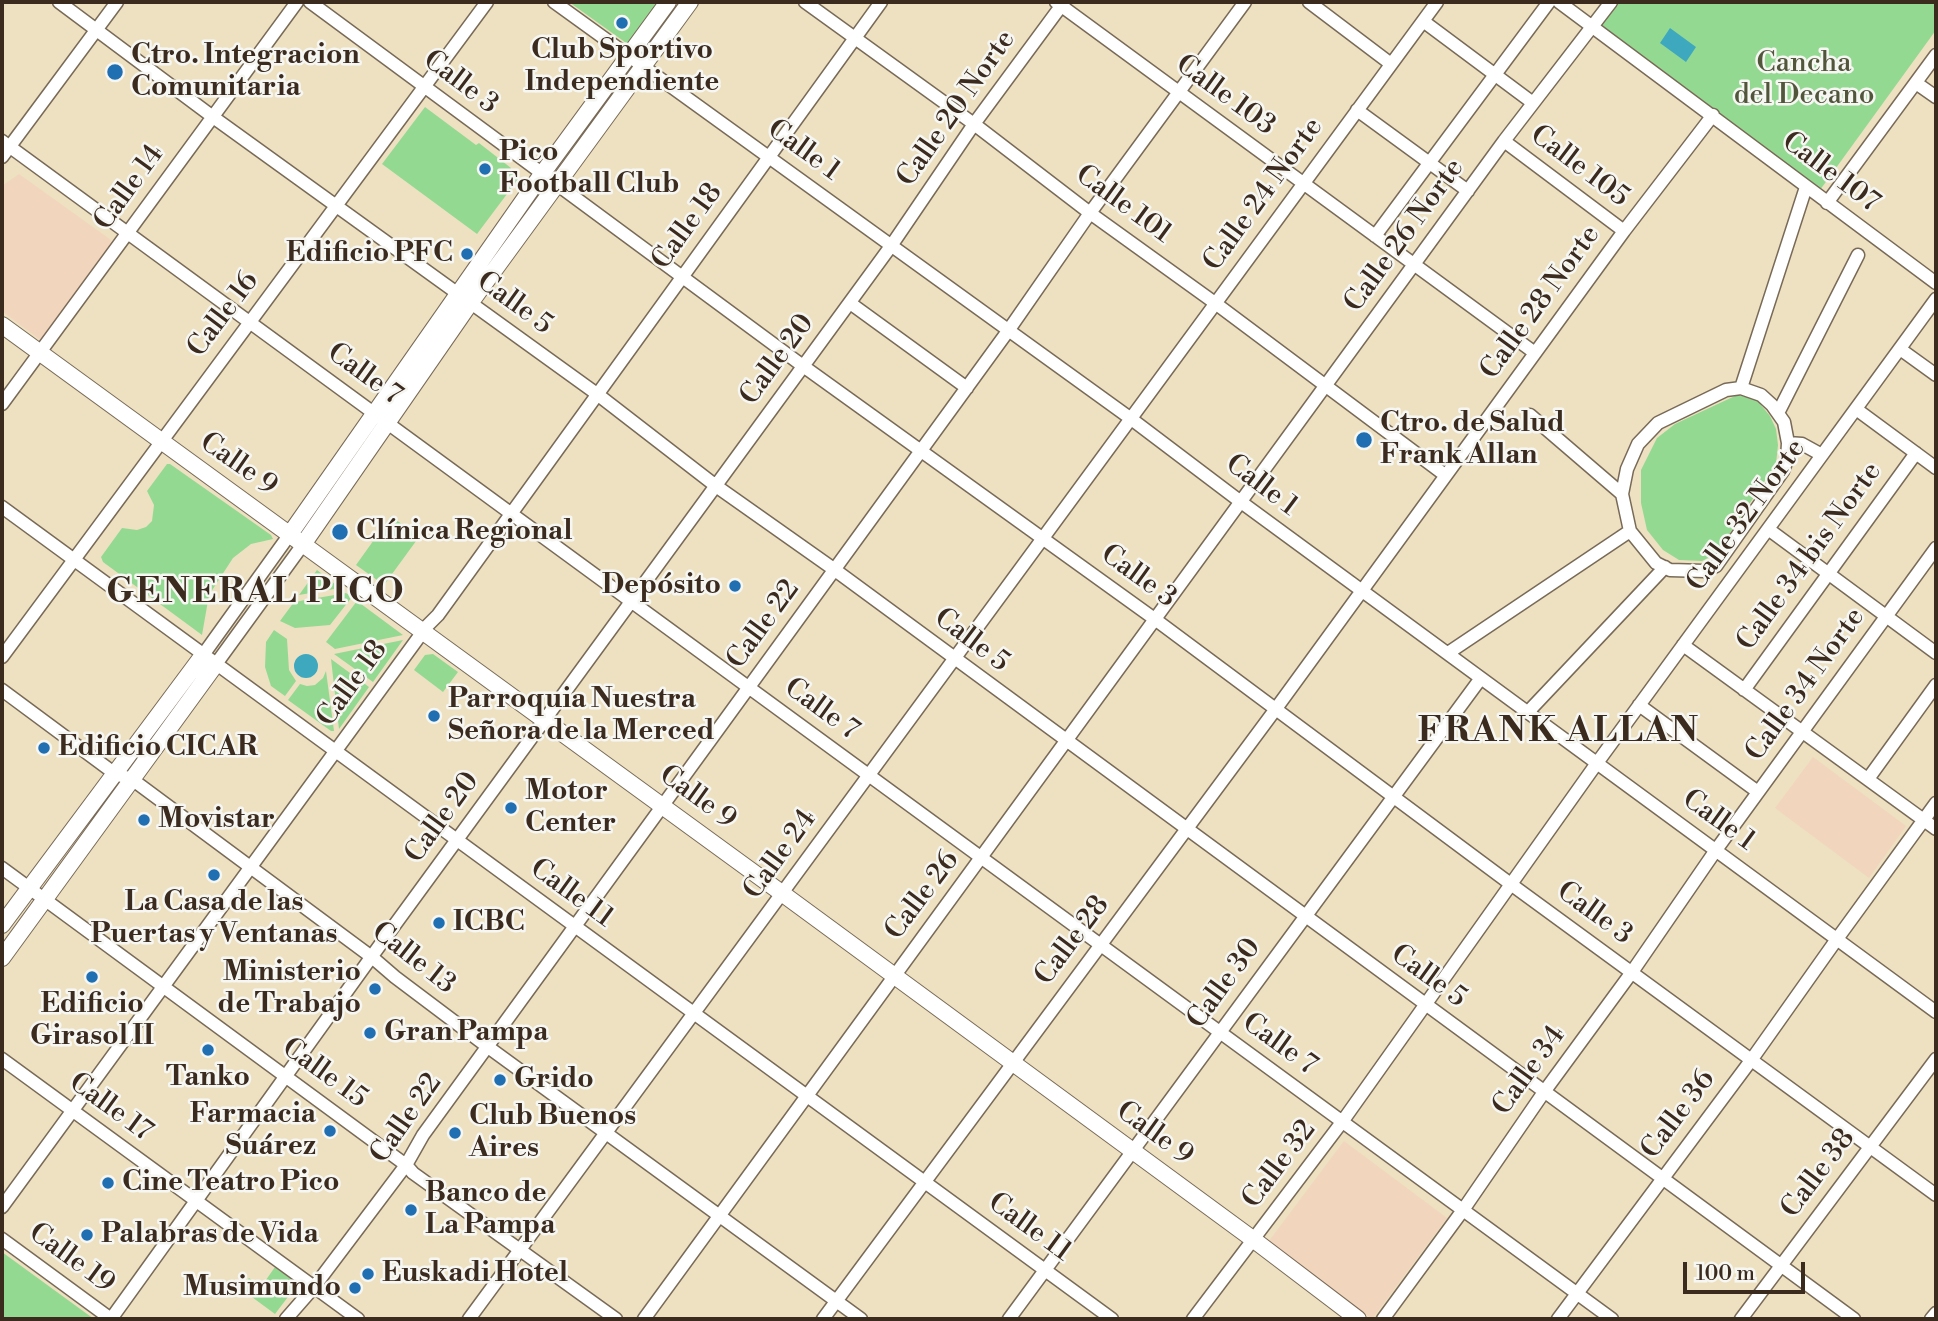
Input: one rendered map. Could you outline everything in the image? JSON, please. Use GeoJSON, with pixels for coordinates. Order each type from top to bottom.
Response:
{"type":"FeatureCollection","features":[{"type":"Feature","properties":{"kind":"main road"},"geometry":{"type":"LineString","coordinates":[[304,543],[387,423],[542,174],[668,2]]}},
{"type":"Feature","properties":{"kind":"main road"},"geometry":{"type":"LineString","coordinates":[[290,534],[373,413],[556,185],[690,2]]}},
{"type":"Feature","properties":{"kind":"main road","name":"Calle 9"},"geometry":{"type":"LineString","coordinates":[[2,325],[783,894],[1254,1240],[1357,1319]]}},
{"type":"Feature","properties":{"kind":"main road"},"geometry":{"type":"LineString","coordinates":[[2,925],[114,773],[210,659]]}},
{"type":"Feature","properties":{"kind":"main road"},"geometry":{"type":"LineString","coordinates":[[2,958],[133,780],[210,659]]}},
{"type":"Feature","properties":{"kind":"street","name":"Calle 5"},"geometry":{"type":"LineString","coordinates":[[59,2],[213,117],[597,394],[716,486],[835,570],[1854,1319]]}},
{"type":"Feature","properties":{"kind":"street"},"geometry":{"type":"LineString","coordinates":[[4,148],[117,2]]}},
{"type":"Feature","properties":{"kind":"street","name":"Calle 14"},"geometry":{"type":"LineString","coordinates":[[2,404],[297,2]]}},
{"type":"Feature","properties":{"kind":"street","name":"Calle 3"},"geometry":{"type":"LineString","coordinates":[[310,2],[803,366],[1156,620],[1511,885],[1936,1195]]}},
{"type":"Feature","properties":{"kind":"street","name":"Calle 16"},"geometry":{"type":"LineString","coordinates":[[2,657],[250,323],[335,203],[487,2]]}},
{"type":"Feature","properties":{"kind":"street","name":"Calle 1"},"geometry":{"type":"LineString","coordinates":[[554,2],[1130,418],[1936,1012]]}},
{"type":"Feature","properties":{"kind":"street","name":"Calle 101"},"geometry":{"type":"LineString","coordinates":[[805,2],[974,124],[1445,475]]}},
{"type":"Feature","properties":{"kind":"street","name":"Calle 18"},"geometry":{"type":"LineString","coordinates":[[2,1207],[423,630],[438,615],[881,2]]}},
{"type":"Feature","properties":{"kind":"street","name":"Calle 22"},"geometry":{"type":"LineString","coordinates":[[286,1319],[314,1287],[406,1165],[423,1135],[664,807],[1008,331],[1090,213],[1245,2]]}},
{"type":"Feature","properties":{"kind":"street"},"geometry":{"type":"LineString","coordinates":[[1309,2],[1391,64]]}},
{"type":"Feature","properties":{"kind":"street","name":"Calle 24 Norte"},"geometry":{"type":"LineString","coordinates":[[1130,418],[1437,2]]}},
{"type":"Feature","properties":{"kind":"street"},"geometry":{"type":"LineString","coordinates":[[1375,236],[1549,2]]}},
{"type":"Feature","properties":{"kind":"street","name":"Calle 107"},"geometry":{"type":"LineString","coordinates":[[1559,2],[1936,283]]}},
{"type":"Feature","properties":{"kind":"street","name":"Calle 26 Norte"},"geometry":{"type":"LineString","coordinates":[[1241,502],[1504,142],[1611,2]]}},
{"type":"Feature","properties":{"kind":"street","name":"Calle 103"},"geometry":{"type":"LineString","coordinates":[[1061,3],[1535,353]]}},
{"type":"Feature","properties":{"kind":"street","name":"Calle 20 Norte"},"geometry":{"type":"LineString","coordinates":[[891,246],[1061,3]]}},
{"type":"Feature","properties":{"kind":"street"},"geometry":{"type":"LineString","coordinates":[[1423,21],[1533,103]]}},
{"type":"Feature","properties":{"kind":"street"},"geometry":{"type":"LineString","coordinates":[[1827,203],[1936,55]]}},
{"type":"Feature","properties":{"kind":"street"},"geometry":{"type":"LineString","coordinates":[[1916,83],[1936,97]]}},
{"type":"Feature","properties":{"kind":"street"},"geometry":{"type":"LineString","coordinates":[[1357,110],[1468,191]]}},
{"type":"Feature","properties":{"kind":"street","name":"Calle 28 Norte"},"geometry":{"type":"LineString","coordinates":[[1361,590],[1624,231],[1713,115]]}},
{"type":"Feature","properties":{"kind":"street","name":"Calle 105"},"geometry":{"type":"LineString","coordinates":[[1504,142],[1624,231]]}},
{"type":"Feature","properties":{"kind":"street","name":"Calle 7"},"geometry":{"type":"LineString","coordinates":[[4,148],[128,233],[1612,1319]]}},
{"type":"Feature","properties":{"kind":"street"},"geometry":{"type":"LineString","coordinates":[[1741,388],[1806,187]]}},
{"type":"Feature","properties":{"kind":"street","name":"Calle 20"},"geometry":{"type":"LineString","coordinates":[[111,1319],[891,246]]}},
{"type":"Feature","properties":{"kind":"street"},"geometry":{"type":"LineString","coordinates":[[1778,413],[1858,255]]}},
{"type":"Feature","properties":{"kind":"street","name":"Calle 32 Norte"},"geometry":{"type":"LineString","coordinates":[[1597,763],[1936,299]]}},
{"type":"Feature","properties":{"kind":"street"},"geometry":{"type":"LineString","coordinates":[[850,303],[967,388]]}},
{"type":"Feature","properties":{"kind":"street"},"geometry":{"type":"LineString","coordinates":[[1900,349],[1936,375]]}},
{"type":"Feature","properties":{"kind":"street"},"geometry":{"type":"LineString","coordinates":[[1741,388],[1761,395],[1778,413],[1784,422],[1788,443],[1783,471],[1716,566],[1693,572],[1670,570],[1656,563],[1630,531],[1622,494],[1627,469],[1638,444],[1658,423],[1726,390],[1741,388]]}},
{"type":"Feature","properties":{"kind":"street"},"geometry":{"type":"LineString","coordinates":[[1856,409],[1936,468]]}},
{"type":"Feature","properties":{"kind":"street"},"geometry":{"type":"LineString","coordinates":[[1530,415],[1622,494]]}},
{"type":"Feature","properties":{"kind":"street","name":"Calle 24"},"geometry":{"type":"LineString","coordinates":[[469,1319],[1130,418]]}},
{"type":"Feature","properties":{"kind":"street"},"geometry":{"type":"LineString","coordinates":[[1788,443],[1802,444],[1822,455]]}},
{"type":"Feature","properties":{"kind":"street","name":"Calle 34 bis Norte"},"geometry":{"type":"LineString","coordinates":[[1745,690],[1916,453]]}},
{"type":"Feature","properties":{"kind":"street","name":"Calle 26"},"geometry":{"type":"LineString","coordinates":[[644,1319],[1241,502]]}},
{"type":"Feature","properties":{"kind":"street","name":"Calle 11"},"geometry":{"type":"LineString","coordinates":[[2,507],[1112,1319]]}},
{"type":"Feature","properties":{"kind":"street"},"geometry":{"type":"LineString","coordinates":[[1768,529],[1936,653]]}},
{"type":"Feature","properties":{"kind":"street"},"geometry":{"type":"LineString","coordinates":[[1448,653],[1630,531]]}},
{"type":"Feature","properties":{"kind":"street"},"geometry":{"type":"LineString","coordinates":[[210,659],[290,534]]}},
{"type":"Feature","properties":{"kind":"street"},"geometry":{"type":"LineString","coordinates":[[210,659],[304,543]]}},
{"type":"Feature","properties":{"kind":"street","name":"Calle 34 Norte"},"geometry":{"type":"LineString","coordinates":[[1716,850],[1936,548]]}},
{"type":"Feature","properties":{"kind":"street"},"geometry":{"type":"LineString","coordinates":[[1528,712],[1665,567]]}},
{"type":"Feature","properties":{"kind":"street","name":"Calle 28"},"geometry":{"type":"LineString","coordinates":[[823,1319],[1101,946],[1361,590]]}},
{"type":"Feature","properties":{"kind":"street"},"geometry":{"type":"LineString","coordinates":[[1684,645],[1936,829]]}},
{"type":"Feature","properties":{"kind":"street","name":"Calle 30"},"geometry":{"type":"LineString","coordinates":[[1009,1319],[1481,678]]}},
{"type":"Feature","properties":{"kind":"street"},"geometry":{"type":"LineString","coordinates":[[1868,779],[1936,685]]}},
{"type":"Feature","properties":{"kind":"street","name":"Calle 13"},"geometry":{"type":"LineString","coordinates":[[2,690],[114,773],[133,780],[488,1046],[861,1319]]}},
{"type":"Feature","properties":{"kind":"street"},"geometry":{"type":"LineString","coordinates":[[1639,705],[1758,792]]}},
{"type":"Feature","properties":{"kind":"street","name":"Calle 32"},"geometry":{"type":"LineString","coordinates":[[1193,1319],[1342,1122],[1597,763]]}},
{"type":"Feature","properties":{"kind":"street","name":"Calle 36"},"geometry":{"type":"LineString","coordinates":[[1558,1319],[1752,1059],[1936,803]]}},
{"type":"Feature","properties":{"kind":"street","name":"Calle 34"},"geometry":{"type":"LineString","coordinates":[[1383,1319],[1632,972],[1716,850]]}},
{"type":"Feature","properties":{"kind":"street","name":"Calle 15"},"geometry":{"type":"LineString","coordinates":[[2,868],[406,1165],[413,1173],[616,1319]]}},
{"type":"Feature","properties":{"kind":"street","name":"Calle 17"},"geometry":{"type":"LineString","coordinates":[[2,1059],[359,1319]]}},
{"type":"Feature","properties":{"kind":"street","name":"Calle 38"},"geometry":{"type":"LineString","coordinates":[[1741,1319],[1936,1059]]}},
{"type":"Feature","properties":{"kind":"street","name":"Calle 19"},"geometry":{"type":"LineString","coordinates":[[2,1239],[111,1319]]}},
{"type":"Feature","properties":{"kind":"street"},"geometry":{"type":"LineString","coordinates":[[1931,1319],[1936,1312]]}},
{"type":"Feature","properties":{"kind":"shaded area"},"geometry":{"type":"Polygon","coordinates":[[[19,174],[111,240],[111,248],[45,340],[39,339],[2,311],[2,186],[19,174]]]}},
{"type":"Feature","properties":{"kind":"shaded area"},"geometry":{"type":"Polygon","coordinates":[[[1813,757],[1906,826],[1869,878],[1775,808],[1813,757]]]}},
{"type":"Feature","properties":{"kind":"shaded area"},"geometry":{"type":"Polygon","coordinates":[[[1344,1141],[1447,1218],[1372,1319],[1269,1241],[1344,1141]]]}},
{"type":"Feature","properties":{"kind":"green space","name":"Club Sportivo Independiente"},"geometry":{"type":"Polygon","coordinates":[[[569,2],[661,2],[629,45],[569,2]]]}},
{"type":"Feature","properties":{"kind":"green space","name":"Cancha del Decano"},"geometry":{"type":"Polygon","coordinates":[[[1615,2],[1936,2],[1936,30],[1820,190],[1597,25],[1615,2]]]}},
{"type":"Feature","properties":{"kind":"green space"},"geometry":{"type":"Polygon","coordinates":[[[425,107],[476,145],[479,143],[511,168],[519,178],[477,234],[382,164],[425,107]]]}},
{"type":"Feature","properties":{"kind":"green space"},"geometry":{"type":"Polygon","coordinates":[[[1737,395],[1756,399],[1770,416],[1776,429],[1778,445],[1776,464],[1716,554],[1702,561],[1679,560],[1663,550],[1647,530],[1641,503],[1641,470],[1657,438],[1675,424],[1737,395]]]}},
{"type":"Feature","properties":{"kind":"green space"},"geometry":{"type":"Polygon","coordinates":[[[167,464],[271,535],[273,539],[251,544],[233,558],[209,595],[202,635],[103,562],[101,557],[122,528],[137,530],[152,521],[154,505],[147,491],[167,464]]]}},
{"type":"Feature","properties":{"kind":"green space"},"geometry":{"type":"Polygon","coordinates":[[[391,516],[419,537],[384,585],[356,565],[391,516]]]}},
{"type":"Feature","properties":{"kind":"green space"},"geometry":{"type":"Polygon","coordinates":[[[317,570],[340,588],[299,595],[317,570]]]}},
{"type":"Feature","properties":{"kind":"green space"},"geometry":{"type":"Polygon","coordinates":[[[346,593],[352,597],[330,625],[295,628],[280,621],[294,602],[346,593]]]}},
{"type":"Feature","properties":{"kind":"green space"},"geometry":{"type":"Polygon","coordinates":[[[357,601],[403,635],[335,649],[326,642],[357,601]]]}},
{"type":"Feature","properties":{"kind":"green space"},"geometry":{"type":"Polygon","coordinates":[[[274,630],[287,639],[289,670],[296,681],[285,696],[271,686],[265,667],[266,642],[274,630]]]}},
{"type":"Feature","properties":{"kind":"green space"},"geometry":{"type":"Polygon","coordinates":[[[403,640],[373,682],[334,654],[403,640]]]}},
{"type":"Feature","properties":{"kind":"green space"},"geometry":{"type":"Polygon","coordinates":[[[433,654],[458,672],[443,692],[414,670],[425,655],[433,654]]]}},
{"type":"Feature","properties":{"kind":"green space"},"geometry":{"type":"Polygon","coordinates":[[[331,659],[369,687],[339,729],[331,659]]]}},
{"type":"Feature","properties":{"kind":"green space"},"geometry":{"type":"Polygon","coordinates":[[[326,671],[334,731],[288,700],[300,684],[315,685],[326,671]]]}},
{"type":"Feature","properties":{"kind":"green space"},"geometry":{"type":"Polygon","coordinates":[[[2,1252],[94,1319],[2,1319],[2,1252]]]}},
{"type":"Feature","properties":{"kind":"green space"},"geometry":{"type":"Polygon","coordinates":[[[275,1267],[292,1280],[294,1289],[275,1314],[241,1289],[249,1278],[261,1287],[275,1267]]]}},
{"type":"Feature","properties":{"kind":"water"},"geometry":{"type":"Polygon","coordinates":[[[1670,28],[1696,47],[1686,62],[1660,43],[1670,28]]]}},
{"type":"Feature","properties":{"kind":"water"},"geometry":{"type":"Polygon","coordinates":[[[306,654],[315,657],[318,666],[315,675],[306,678],[297,675],[294,666],[297,657],[306,654]]]}},
{"type":"Feature","properties":{"kind":"place","name":"Club Sportivo Independiente"},"geometry":{"type":"Point","coordinates":[622,23]}},
{"type":"Feature","properties":{"kind":"place","name":"Ctro. Integracion Comunitaria"},"geometry":{"type":"Point","coordinates":[115,72]}},
{"type":"Feature","properties":{"kind":"place","name":"Pico Football Club"},"geometry":{"type":"Point","coordinates":[485,169]}},
{"type":"Feature","properties":{"kind":"place","name":"Edificio PFC"},"geometry":{"type":"Point","coordinates":[467,254]}},
{"type":"Feature","properties":{"kind":"place","name":"Ctro. de Salud Frank Allan"},"geometry":{"type":"Point","coordinates":[1364,440]}},
{"type":"Feature","properties":{"kind":"place","name":"Clínica Regional"},"geometry":{"type":"Point","coordinates":[340,532]}},
{"type":"Feature","properties":{"kind":"place","name":"Depósito"},"geometry":{"type":"Point","coordinates":[735,586]}},
{"type":"Feature","properties":{"kind":"place","name":"Parroquia Nuestra Señora de la Merced"},"geometry":{"type":"Point","coordinates":[434,716]}},
{"type":"Feature","properties":{"kind":"place","name":"Edificio CICAR"},"geometry":{"type":"Point","coordinates":[44,748]}},
{"type":"Feature","properties":{"kind":"place","name":"Motor Center"},"geometry":{"type":"Point","coordinates":[511,808]}},
{"type":"Feature","properties":{"kind":"place","name":"Movistar"},"geometry":{"type":"Point","coordinates":[144,820]}},
{"type":"Feature","properties":{"kind":"place","name":"La Casa de las Puertas y Ventanas"},"geometry":{"type":"Point","coordinates":[214,875]}},
{"type":"Feature","properties":{"kind":"place","name":"ICBC"},"geometry":{"type":"Point","coordinates":[439,923]}},
{"type":"Feature","properties":{"kind":"place","name":"Edificio Girasol II"},"geometry":{"type":"Point","coordinates":[92,977]}},
{"type":"Feature","properties":{"kind":"place","name":"Ministerio de Trabajo"},"geometry":{"type":"Point","coordinates":[375,989]}},
{"type":"Feature","properties":{"kind":"place","name":"Gran Pampa"},"geometry":{"type":"Point","coordinates":[370,1033]}},
{"type":"Feature","properties":{"kind":"place","name":"Tanko"},"geometry":{"type":"Point","coordinates":[208,1050]}},
{"type":"Feature","properties":{"kind":"place","name":"Grido"},"geometry":{"type":"Point","coordinates":[500,1080]}},
{"type":"Feature","properties":{"kind":"place","name":"Farmacia Suárez"},"geometry":{"type":"Point","coordinates":[330,1131]}},
{"type":"Feature","properties":{"kind":"place","name":"Club Buenos Aires"},"geometry":{"type":"Point","coordinates":[455,1133]}},
{"type":"Feature","properties":{"kind":"place","name":"Cine Teatro Pico"},"geometry":{"type":"Point","coordinates":[108,1183]}},
{"type":"Feature","properties":{"kind":"place","name":"Banco de La Pampa"},"geometry":{"type":"Point","coordinates":[411,1210]}},
{"type":"Feature","properties":{"kind":"place","name":"Palabras de Vida"},"geometry":{"type":"Point","coordinates":[87,1235]}},
{"type":"Feature","properties":{"kind":"place","name":"Euskadi Hotel"},"geometry":{"type":"Point","coordinates":[368,1274]}},
{"type":"Feature","properties":{"kind":"place","name":"Musimundo"},"geometry":{"type":"Point","coordinates":[355,1288]}},
{"type":"Feature","properties":{"kind":"district","name":"GENERAL PICO"},"geometry":{"type":"Point","coordinates":[256,594]}},
{"type":"Feature","properties":{"kind":"district","name":"FRANK ALLAN"},"geometry":{"type":"Point","coordinates":[1559,733]}}]}
